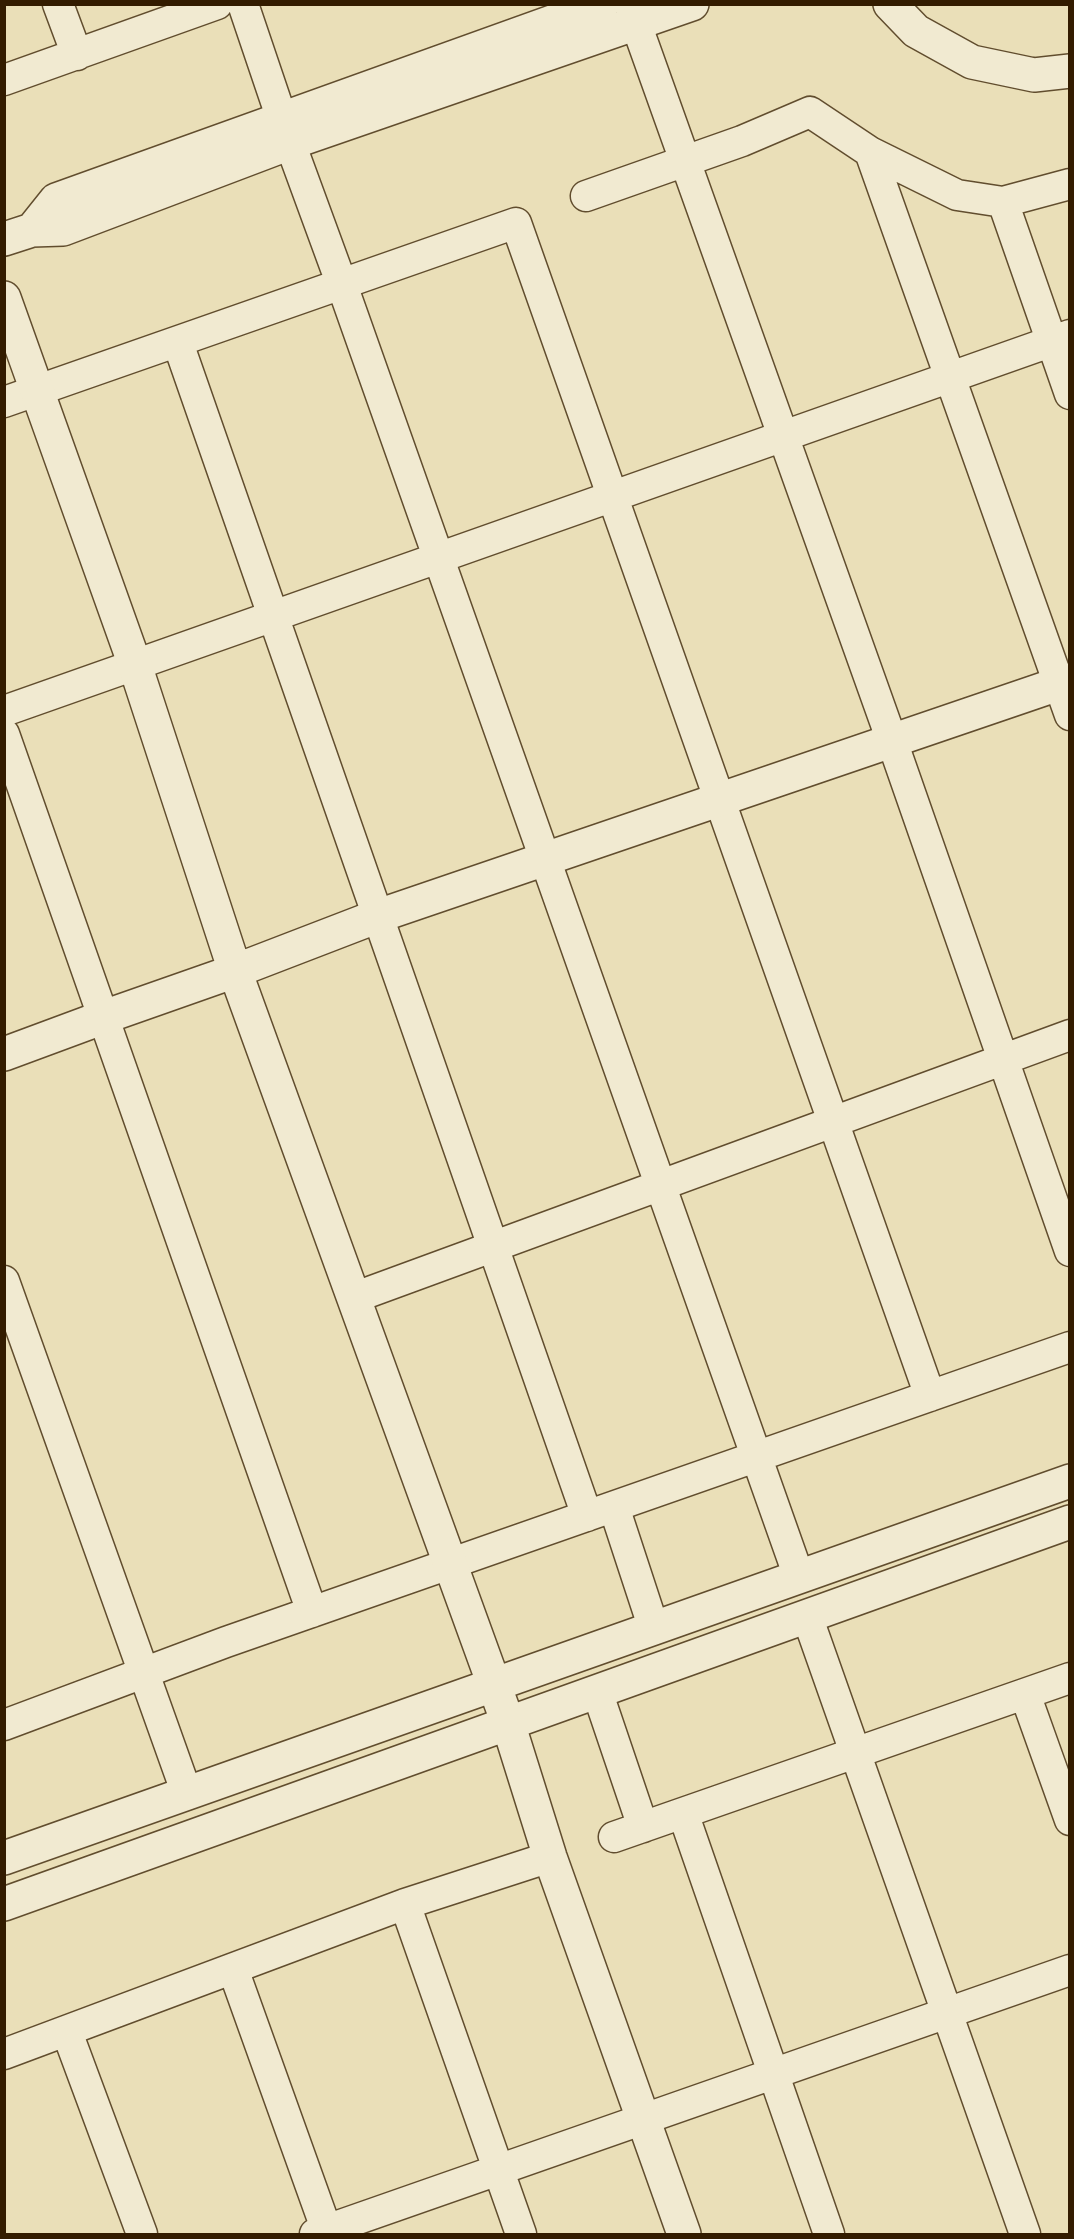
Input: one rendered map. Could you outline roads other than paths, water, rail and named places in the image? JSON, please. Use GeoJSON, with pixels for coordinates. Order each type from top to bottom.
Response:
{"type":"FeatureCollection","features":[{"type":"Feature","properties":{"kind":"street"},"geometry":{"type":"LineString","coordinates":[[58,4],[76,55]]}},
{"type":"Feature","properties":{"kind":"street"},"geometry":{"type":"LineString","coordinates":[[4,80],[217,4]]}},
{"type":"Feature","properties":{"kind":"street"},"geometry":{"type":"LineString","coordinates":[[243,4],[799,1577]]}},
{"type":"Feature","properties":{"kind":"street"},"geometry":{"type":"LineString","coordinates":[[18,234],[63,229],[286,131],[602,4]]}},
{"type":"Feature","properties":{"kind":"street"},"geometry":{"type":"LineString","coordinates":[[286,131],[633,14],[692,4]]}},
{"type":"Feature","properties":{"kind":"street"},"geometry":{"type":"LineString","coordinates":[[890,4],[916,31],[972,62],[1034,75],[1070,71]]}},
{"type":"Feature","properties":{"kind":"street"},"geometry":{"type":"LineString","coordinates":[[633,14],[892,741],[1070,1251]]}},
{"type":"Feature","properties":{"kind":"street"},"geometry":{"type":"LineString","coordinates":[[586,196],[742,141],[810,112],[870,152],[957,195],[1003,202],[1070,184]]}},
{"type":"Feature","properties":{"kind":"street"},"geometry":{"type":"LineString","coordinates":[[870,152],[950,378],[1064,682],[1070,715]]}},
{"type":"Feature","properties":{"kind":"street"},"geometry":{"type":"LineString","coordinates":[[1003,202],[1060,339],[1070,393]]}},
{"type":"Feature","properties":{"kind":"street"},"geometry":{"type":"LineString","coordinates":[[4,402],[516,223],[930,1396]]}},
{"type":"Feature","properties":{"kind":"street"},"geometry":{"type":"LineString","coordinates":[[4,298],[135,665],[235,971],[508,1723],[550,1857],[684,2235]]}},
{"type":"Feature","properties":{"kind":"street"},"geometry":{"type":"LineString","coordinates":[[4,711],[1060,339]]}},
{"type":"Feature","properties":{"kind":"street"},"geometry":{"type":"LineString","coordinates":[[178,343],[494,1247],[600,1512],[654,1629]]}},
{"type":"Feature","properties":{"kind":"street"},"geometry":{"type":"LineString","coordinates":[[4,1054],[235,971],[378,916],[1064,682]]}},
{"type":"Feature","properties":{"kind":"street"},"geometry":{"type":"LineString","coordinates":[[4,734],[312,1612]]}},
{"type":"Feature","properties":{"kind":"street"},"geometry":{"type":"LineString","coordinates":[[353,1298],[1070,1035]]}},
{"type":"Feature","properties":{"kind":"street"},"geometry":{"type":"LineString","coordinates":[[4,1281],[187,1794]]}},
{"type":"Feature","properties":{"kind":"street"},"geometry":{"type":"LineString","coordinates":[[4,1725],[312,1612],[1070,1347]]}},
{"type":"Feature","properties":{"kind":"street"},"geometry":{"type":"LineString","coordinates":[[4,1858],[1070,1481]]}},
{"type":"Feature","properties":{"kind":"street"},"geometry":{"type":"LineString","coordinates":[[4,1904],[1070,1522]]}},
{"type":"Feature","properties":{"kind":"street"},"geometry":{"type":"LineString","coordinates":[[807,1616],[1025,2235]]}},
{"type":"Feature","properties":{"kind":"street"},"geometry":{"type":"LineString","coordinates":[[614,1837],[1070,1678]]}},
{"type":"Feature","properties":{"kind":"street"},"geometry":{"type":"LineString","coordinates":[[597,1691],[643,1827]]}},
{"type":"Feature","properties":{"kind":"street"},"geometry":{"type":"LineString","coordinates":[[1025,1694],[1070,1820]]}},
{"type":"Feature","properties":{"kind":"street"},"geometry":{"type":"LineString","coordinates":[[683,1813],[830,2235]]}},
{"type":"Feature","properties":{"kind":"street"},"geometry":{"type":"LineString","coordinates":[[4,2054],[405,1904],[550,1857]]}},
{"type":"Feature","properties":{"kind":"street"},"geometry":{"type":"LineString","coordinates":[[405,1904],[521,2235]]}},
{"type":"Feature","properties":{"kind":"street"},"geometry":{"type":"LineString","coordinates":[[233,1969],[323,2233],[1070,1970]]}},
{"type":"Feature","properties":{"kind":"street"},"geometry":{"type":"LineString","coordinates":[[67,2032],[142,2235]]}}]}
